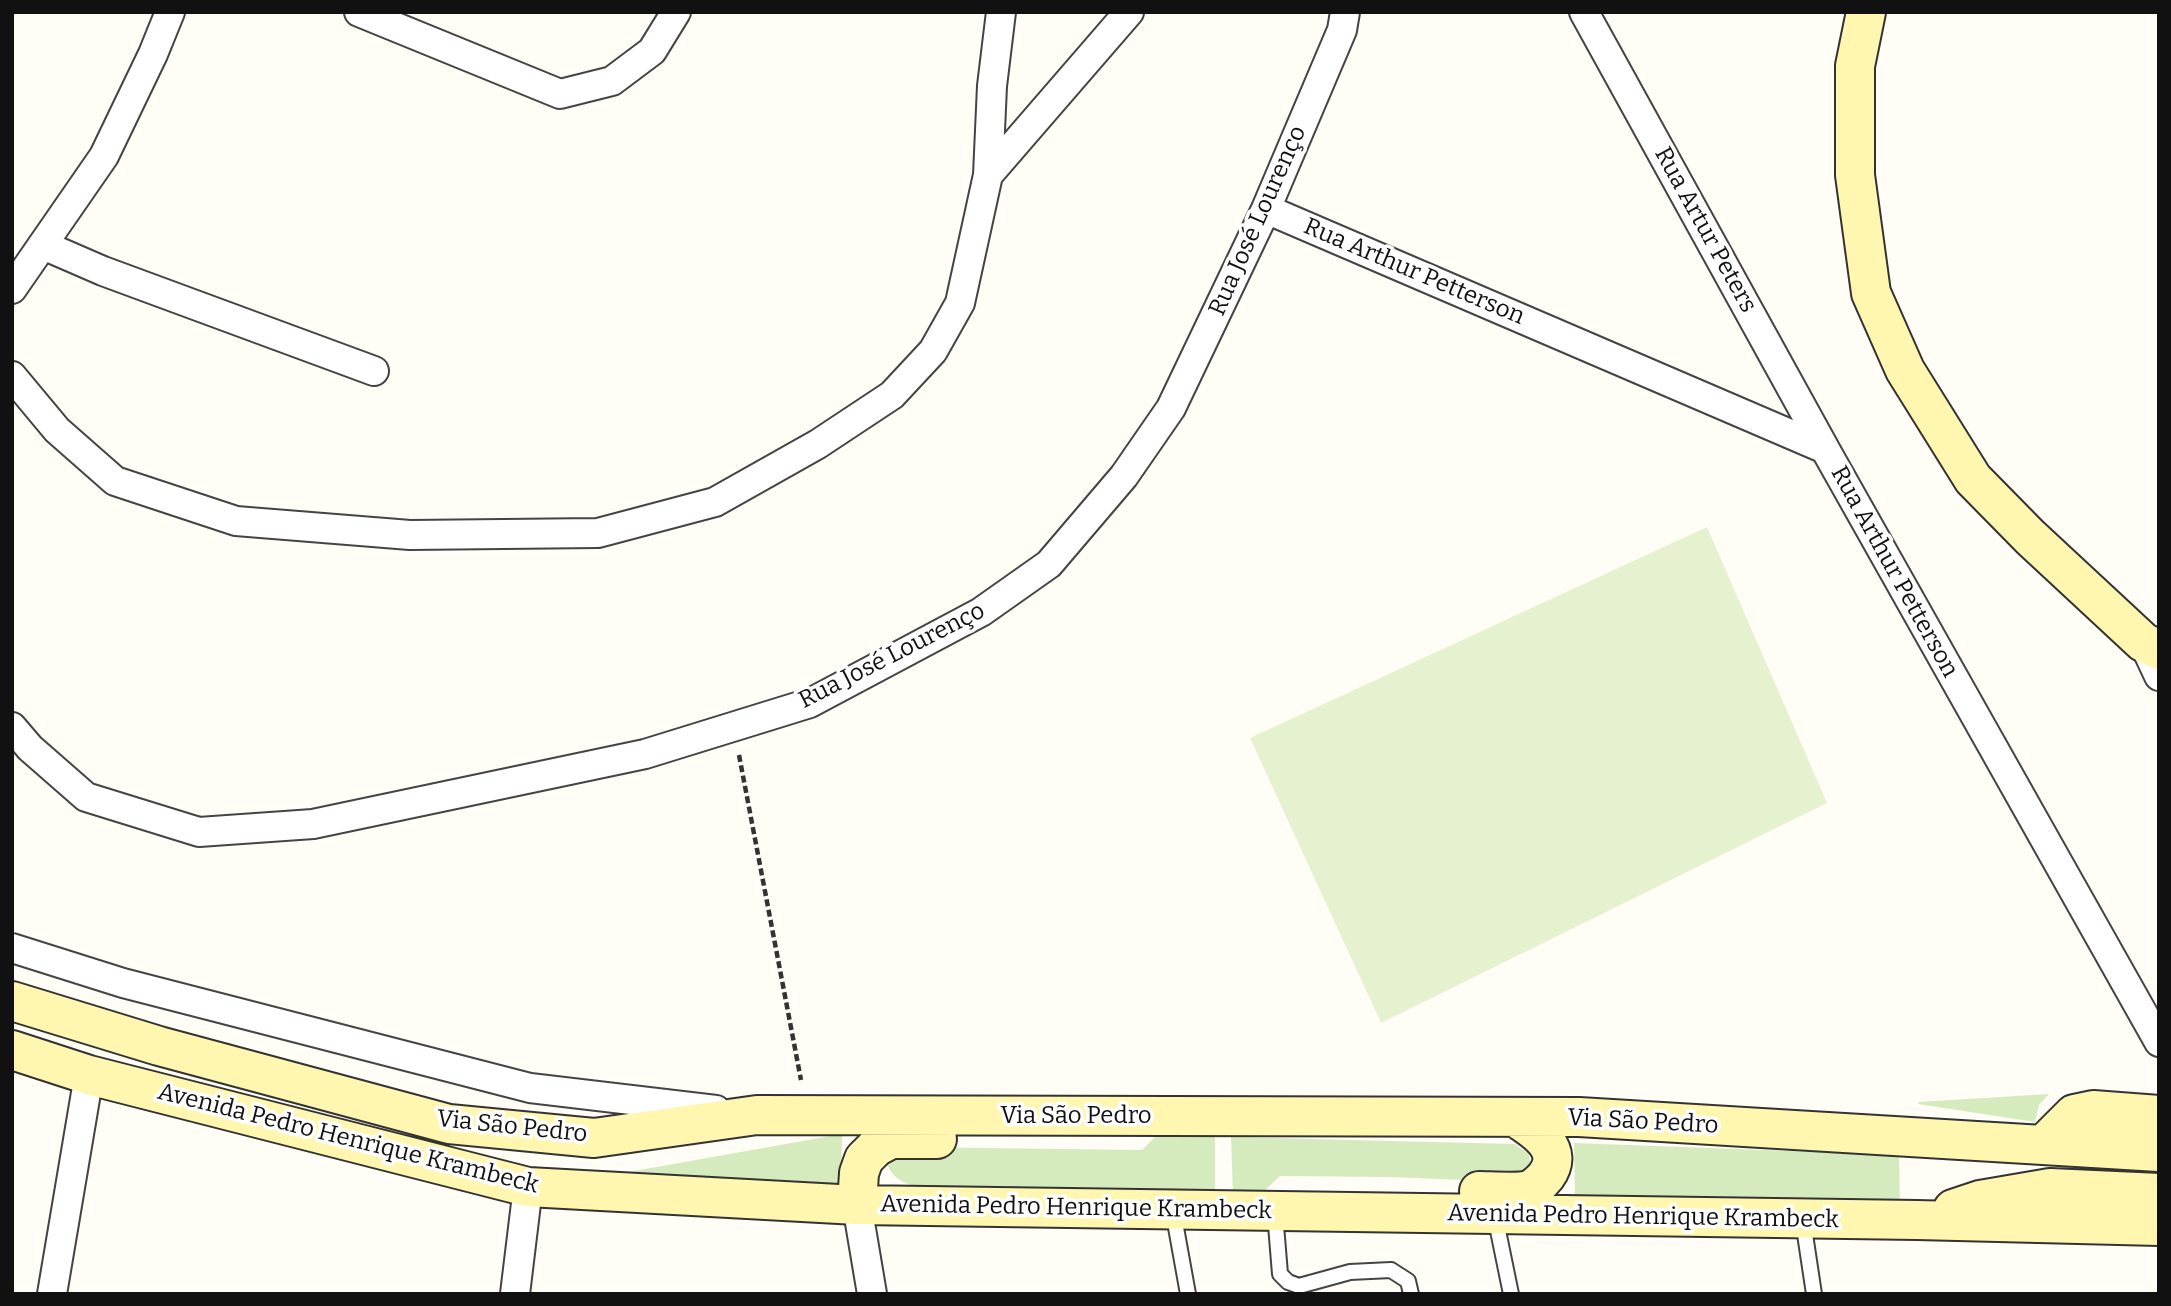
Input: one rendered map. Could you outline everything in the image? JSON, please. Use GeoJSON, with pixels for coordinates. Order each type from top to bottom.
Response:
{"type":"FeatureCollection","features":[{"type":"Feature","properties":{"kind":"main road"},"geometry":{"type":"LineString","coordinates":[[1866,12],[1855,66],[1855,175],[1871,293],[1905,370],[1973,479],[2030,537],[2151,646]]}},
{"type":"Feature","properties":{"kind":"main road","name":"Via São Pedro"},"geometry":{"type":"LineString","coordinates":[[12,1001],[159,1046],[449,1124],[593,1138],[757,1115],[1579,1117],[2159,1152]]}},
{"type":"Feature","properties":{"kind":"main road","name":"Avenida Pedro Henrique Krambeck"},"geometry":{"type":"LineString","coordinates":[[12,1050],[89,1075],[528,1186],[857,1205],[2159,1226]]}},
{"type":"Feature","properties":{"kind":"main road"},"geometry":{"type":"LineString","coordinates":[[2043,1145],[2074,1114],[2092,1110],[2159,1115]]}},
{"type":"Feature","properties":{"kind":"main road"},"geometry":{"type":"LineString","coordinates":[[857,1205],[859,1173],[864,1159],[876,1147],[891,1139],[1130,1136],[1151,1116]]}},
{"type":"Feature","properties":{"kind":"main road"},"geometry":{"type":"LineString","coordinates":[[1274,1211],[1289,1194],[1307,1192],[1529,1190],[1542,1181],[1552,1168],[1550,1146],[1536,1130],[1515,1117]]}},
{"type":"Feature","properties":{"kind":"main road"},"geometry":{"type":"LineString","coordinates":[[1917,1220],[1980,1200],[2050,1188],[2159,1193]]}},
{"type":"Feature","properties":{"kind":"street"},"geometry":{"type":"LineString","coordinates":[[12,289],[104,156],[170,12]]}},
{"type":"Feature","properties":{"kind":"street"},"geometry":{"type":"LineString","coordinates":[[359,12],[560,94],[612,81],[652,51],[676,12]]}},
{"type":"Feature","properties":{"kind":"street"},"geometry":{"type":"LineString","coordinates":[[12,376],[57,430],[115,481],[236,521],[410,535],[598,533],[715,502],[818,444],[892,395],[933,351],[960,303],[988,175],[992,86],[1001,12]]}},
{"type":"Feature","properties":{"kind":"street"},"geometry":{"type":"LineString","coordinates":[[988,175],[1129,12]]}},
{"type":"Feature","properties":{"kind":"street","name":"Rua José Lourenço"},"geometry":{"type":"LineString","coordinates":[[12,727],[30,748],[86,797],[199,832],[313,824],[645,754],[810,703],[981,612],[1049,564],[1124,476],[1171,408],[1266,209],[1342,30],[1345,12]]}},
{"type":"Feature","properties":{"kind":"street","name":"Rua Artur Peters"},"geometry":{"type":"LineString","coordinates":[[1584,12],[1825,449]]}},
{"type":"Feature","properties":{"kind":"street","name":"Rua Arthur Petterson"},"geometry":{"type":"LineString","coordinates":[[1266,209],[1825,449],[2159,1042]]}},
{"type":"Feature","properties":{"kind":"street"},"geometry":{"type":"LineString","coordinates":[[43,246],[103,271],[374,370]]}},
{"type":"Feature","properties":{"kind":"street"},"geometry":{"type":"LineString","coordinates":[[2151,646],[2159,676]]}},
{"type":"Feature","properties":{"kind":"street"},"geometry":{"type":"LineString","coordinates":[[12,948],[123,983],[530,1088],[757,1115]]}},
{"type":"Feature","properties":{"kind":"street"},"geometry":{"type":"LineString","coordinates":[[52,1294],[89,1075]]}},
{"type":"Feature","properties":{"kind":"street"},"geometry":{"type":"LineString","coordinates":[[515,1294],[528,1186]]}},
{"type":"Feature","properties":{"kind":"street"},"geometry":{"type":"LineString","coordinates":[[857,1205],[872,1294]]}},
{"type":"Feature","properties":{"kind":"lane"},"geometry":{"type":"LineString","coordinates":[[1173,1210],[1188,1294]]}},
{"type":"Feature","properties":{"kind":"lane"},"geometry":{"type":"LineString","coordinates":[[1274,1211],[1280,1274],[1288,1282],[1299,1286],[1350,1272],[1391,1270],[1408,1280],[1411,1294]]}},
{"type":"Feature","properties":{"kind":"lane"},"geometry":{"type":"LineString","coordinates":[[1495,1215],[1511,1294]]}},
{"type":"Feature","properties":{"kind":"lane"},"geometry":{"type":"LineString","coordinates":[[1802,1220],[1814,1294]]}},
{"type":"Feature","properties":{"kind":"path"},"geometry":{"type":"LineString","coordinates":[[734,726],[808,1115]]}},
{"type":"Feature","properties":{"kind":"green space"},"geometry":{"type":"Polygon","coordinates":[[[1707,527],[1827,803],[1381,1023],[1250,738],[1707,527]]]}},
{"type":"Feature","properties":{"kind":"green space"},"geometry":{"type":"Polygon","coordinates":[[[2049,1094],[2039,1105],[2035,1122],[1918,1104],[1919,1102],[2049,1094]]]}},
{"type":"Feature","properties":{"kind":"green space"},"geometry":{"type":"Polygon","coordinates":[[[842,1134],[841,1189],[606,1176],[842,1134]]]}},
{"type":"Feature","properties":{"kind":"green space"},"geometry":{"type":"Polygon","coordinates":[[[1157,1135],[1215,1137],[1215,1197],[915,1186],[897,1178],[886,1161],[903,1147],[1142,1150],[1157,1135]]]}},
{"type":"Feature","properties":{"kind":"green space"},"geometry":{"type":"Polygon","coordinates":[[[1231,1137],[1514,1144],[1528,1153],[1530,1163],[1528,1170],[1516,1182],[1280,1176],[1258,1197],[1233,1197],[1231,1137]]]}},
{"type":"Feature","properties":{"kind":"green space"},"geometry":{"type":"Polygon","coordinates":[[[1574,1143],[1899,1155],[1900,1207],[1575,1198],[1574,1143]]]}}]}
